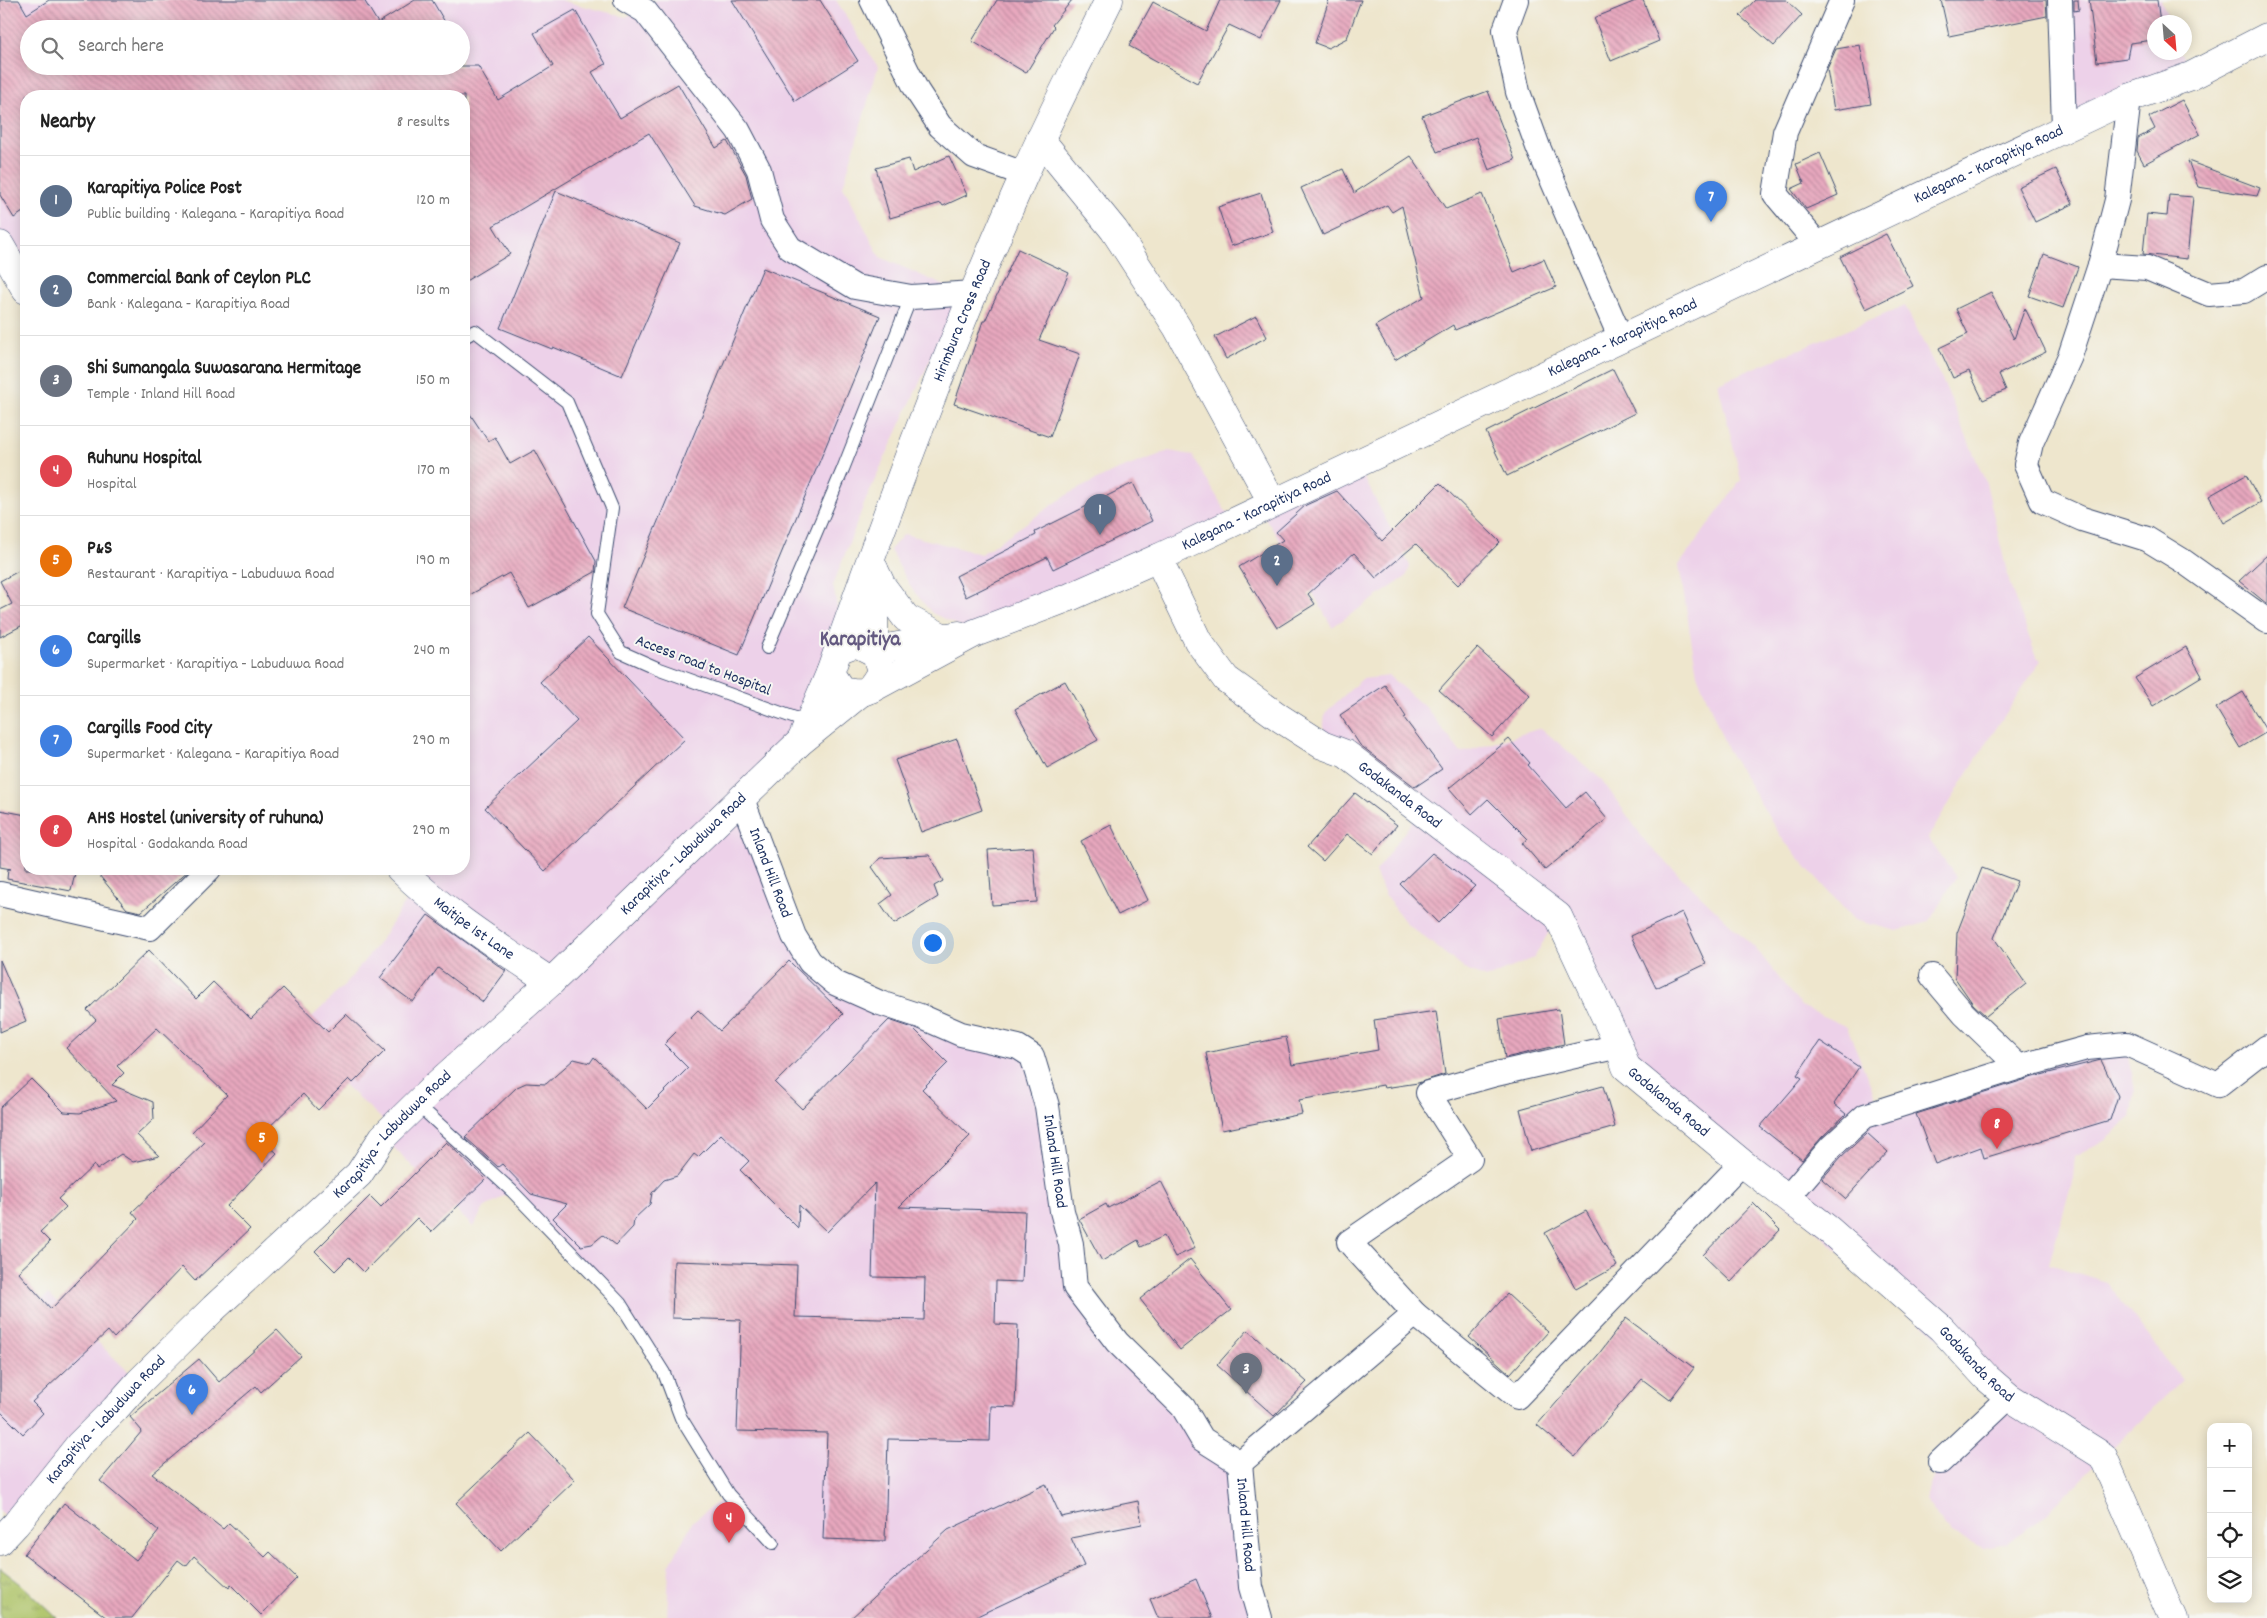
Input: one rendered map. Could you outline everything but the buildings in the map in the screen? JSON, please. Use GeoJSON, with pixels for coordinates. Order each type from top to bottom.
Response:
{"type":"FeatureCollection","features":[{"type":"Feature","properties":{"kind":"main road","name":"Hirimbura Cross Road"},"geometry":{"type":"LineString","coordinates":[[834,661],[874,559],[911,448],[974,293],[1040,139],[1109,0]]}},
{"type":"Feature","properties":{"kind":"main road","name":"Kalegana - Karapitiya Road"},"geometry":{"type":"LineString","coordinates":[[865,691],[975,633],[1070,597],[1158,558],[1272,502],[1819,246],[2064,128],[2129,98],[2190,76],[2267,36]]}},
{"type":"Feature","properties":{"kind":"main road"},"geometry":{"type":"LineString","coordinates":[[1040,139],[1114,230],[1178,327],[1272,502]]}},
{"type":"Feature","properties":{"kind":"main road"},"geometry":{"type":"LineString","coordinates":[[0,245],[20,280]]}},
{"type":"Feature","properties":{"kind":"main road","name":"Godakanda Road"},"geometry":{"type":"LineString","coordinates":[[1158,558],[1198,641],[1226,679],[1280,718],[1322,745],[1346,754],[1558,916],[1619,1046],[1626,1067],[1742,1163],[1828,1229],[1941,1328],[1987,1378],[2010,1398],[2103,1456],[2173,1618]]}},
{"type":"Feature","properties":{"kind":"main road"},"geometry":{"type":"LineString","coordinates":[[874,559],[882,586],[906,618],[942,637]]}},
{"type":"Feature","properties":{"kind":"main road"},"geometry":{"type":"LineString","coordinates":[[874,559],[875,651],[881,672],[865,691],[841,690],[834,661],[856,643],[875,651]]}},
{"type":"Feature","properties":{"kind":"main road","name":"Kalegana - Karapitiya Road"},"geometry":{"type":"LineString","coordinates":[[875,651],[942,637],[975,633]]}},
{"type":"Feature","properties":{"kind":"main road","name":"Karapitiya - Labuduwa Road"},"geometry":{"type":"LineString","coordinates":[[804,733],[834,661]]}},
{"type":"Feature","properties":{"kind":"main road","name":"Karapitiya - Labuduwa Road"},"geometry":{"type":"LineString","coordinates":[[0,1541],[16,1524],[79,1445],[115,1409],[138,1382],[214,1308],[359,1174],[383,1138],[417,1104],[551,982],[742,798],[804,733],[865,691]]}},
{"type":"Feature","properties":{"kind":"main road","name":"Maitipe 1st Lane"},"geometry":{"type":"LineString","coordinates":[[406,875],[468,926],[551,982]]}},
{"type":"Feature","properties":{"kind":"street"},"geometry":{"type":"LineString","coordinates":[[626,0],[645,11],[738,130],[759,170],[772,220],[790,248],[856,287],[911,297],[974,293]]}},
{"type":"Feature","properties":{"kind":"street"},"geometry":{"type":"LineString","coordinates":[[872,0],[917,91],[940,126],[974,156],[1024,174]]}},
{"type":"Feature","properties":{"kind":"street"},"geometry":{"type":"LineString","coordinates":[[1516,0],[1506,30],[1518,92],[1538,148],[1621,339]]}},
{"type":"Feature","properties":{"kind":"street"},"geometry":{"type":"LineString","coordinates":[[1819,246],[1775,194],[1785,132],[1842,0]]}},
{"type":"Feature","properties":{"kind":"street"},"geometry":{"type":"LineString","coordinates":[[2060,0],[2064,128]]}},
{"type":"Feature","properties":{"kind":"street"},"geometry":{"type":"LineString","coordinates":[[2129,98],[2117,200],[2100,264],[2070,356],[2031,443],[2026,466],[2042,501],[2082,519],[2147,539],[2183,561],[2267,621]]}},
{"type":"Feature","properties":{"kind":"street"},"geometry":{"type":"LineString","coordinates":[[2100,264],[2147,268],[2209,294],[2244,291],[2267,277]]}},
{"type":"Feature","properties":{"kind":"street","name":"Inland Hill Road"},"geometry":{"type":"LineString","coordinates":[[742,798],[794,936],[810,962],[835,983],[880,1003],[920,1016],[961,1034],[1018,1046],[1032,1056],[1047,1106],[1062,1211],[1071,1244],[1075,1287],[1117,1342],[1183,1407],[1202,1439],[1240,1463],[1251,1587],[1260,1618]]}},
{"type":"Feature","properties":{"kind":"street"},"geometry":{"type":"LineString","coordinates":[[0,894],[150,928],[203,875]]}},
{"type":"Feature","properties":{"kind":"street"},"geometry":{"type":"LineString","coordinates":[[1932,976],[1964,1014],[2019,1067]]}},
{"type":"Feature","properties":{"kind":"street"},"geometry":{"type":"LineString","coordinates":[[1788,1197],[1831,1147],[1865,1116],[2019,1067],[2087,1048],[2127,1044],[2218,1085],[2267,1046]]}},
{"type":"Feature","properties":{"kind":"street"},"geometry":{"type":"LineString","coordinates":[[1619,1046],[1496,1074],[1428,1093],[1470,1160],[1349,1242],[1415,1314],[1517,1397],[1742,1163]]}},
{"type":"Feature","properties":{"kind":"street"},"geometry":{"type":"LineString","coordinates":[[1240,1463],[1415,1314]]}},
{"type":"Feature","properties":{"kind":"street"},"geometry":{"type":"LineString","coordinates":[[1940,1462],[2010,1398]]}},
{"type":"Feature","properties":{"kind":"lane"},"geometry":{"type":"LineString","coordinates":[[767,648],[843,470],[911,297]]}},
{"type":"Feature","properties":{"kind":"lane","name":"Access road to Hospital"},"geometry":{"type":"LineString","coordinates":[[470,334],[475,331],[567,402],[612,508],[598,614],[621,652],[804,733]]}},
{"type":"Feature","properties":{"kind":"lane"},"geometry":{"type":"LineString","coordinates":[[417,1104],[512,1191],[620,1303],[664,1373],[682,1418],[728,1494],[773,1543]]}},
{"type":"Feature","properties":{"kind":"shaded area"},"geometry":{"type":"Polygon","coordinates":[[[0,0],[560,0],[626,17],[657,0],[836,0],[878,67],[843,186],[880,257],[961,293],[866,499],[833,585],[842,635],[795,747],[742,799],[810,962],[1032,1056],[1075,1287],[1240,1463],[1260,1618],[667,1618],[669,1566],[693,1521],[728,1494],[620,1303],[512,1191],[484,1208],[473,1227],[383,1137],[392,1128],[291,1037],[343,987],[381,940],[416,884],[406,875],[470,875],[470,90],[20,90],[20,280],[0,245],[0,0]]]}},
{"type":"Feature","properties":{"kind":"shaded area"},"geometry":{"type":"Polygon","coordinates":[[[2060,0],[2161,0],[2167,15],[2147,15],[2147,60],[2184,60],[2191,76],[2064,128],[2060,0]]]}},
{"type":"Feature","properties":{"kind":"shaded area"},"geometry":{"type":"Polygon","coordinates":[[[1905,306],[1946,388],[1986,483],[2010,585],[2036,656],[2041,660],[1978,756],[1928,838],[1956,877],[1929,922],[1897,931],[1854,920],[1783,840],[1727,749],[1697,674],[1679,565],[1741,480],[1718,383],[1905,306]]]}},
{"type":"Feature","properties":{"kind":"shaded area"},"geometry":{"type":"Polygon","coordinates":[[[1169,451],[1192,455],[1232,522],[975,633],[932,613],[912,589],[890,550],[904,534],[981,554],[1070,493],[1115,471],[1169,451]]]}},
{"type":"Feature","properties":{"kind":"shaded area"},"geometry":{"type":"Polygon","coordinates":[[[1357,464],[1410,566],[1406,577],[1332,627],[1304,577],[1259,509],[1357,464]]]}},
{"type":"Feature","properties":{"kind":"shaded area"},"geometry":{"type":"Polygon","coordinates":[[[1389,676],[1427,709],[1461,753],[1541,728],[1602,780],[1648,845],[1757,950],[1801,1006],[1847,1027],[1881,1111],[2127,1044],[2135,1092],[2131,1118],[2104,1141],[2075,1156],[2073,1178],[2049,1264],[2106,1282],[2182,1380],[2045,1515],[2008,1544],[1982,1548],[1951,1533],[1925,1500],[1940,1462],[2009,1398],[1626,1067],[1558,916],[1534,958],[1487,978],[1466,970],[1406,923],[1385,895],[1375,872],[1420,811],[1322,745],[1325,713],[1362,679],[1389,676]]]}},
{"type":"Feature","properties":{"kind":"shaded area"},"geometry":{"type":"Polygon","coordinates":[[[48,1294],[139,1382],[16,1524],[0,1511],[0,1338],[48,1294]]]}},
{"type":"Feature","properties":{"kind":"green space"},"geometry":{"type":"Polygon","coordinates":[[[0,1568],[22,1585],[57,1618],[0,1618],[0,1568]]]}},
{"type":"Feature","properties":{"kind":"place","name":"Cargills Food City"},"geometry":{"type":"Point","coordinates":[1711,222]}},
{"type":"Feature","properties":{"kind":"place","name":"Karapitiya Police Post"},"geometry":{"type":"Point","coordinates":[1100,535]}},
{"type":"Feature","properties":{"kind":"place","name":"Commercial Bank of Ceylon PLC"},"geometry":{"type":"Point","coordinates":[1277,586]}},
{"type":"Feature","properties":{"kind":"place","name":"AHS Hostel (university of ruhuna)"},"geometry":{"type":"Point","coordinates":[1997,1149]}},
{"type":"Feature","properties":{"kind":"place","name":"P&S"},"geometry":{"type":"Point","coordinates":[262,1163]}},
{"type":"Feature","properties":{"kind":"place","name":"Shi Sumangala Suwasarana Hermitage"},"geometry":{"type":"Point","coordinates":[1246,1394]}},
{"type":"Feature","properties":{"kind":"place","name":"Cargills"},"geometry":{"type":"Point","coordinates":[192,1415]}},
{"type":"Feature","properties":{"kind":"place","name":"Ruhunu Hospital"},"geometry":{"type":"Point","coordinates":[729,1543]}},
{"type":"Feature","properties":{"kind":"district","name":"Karapitiya"},"geometry":{"type":"Point","coordinates":[860,641]}}]}
